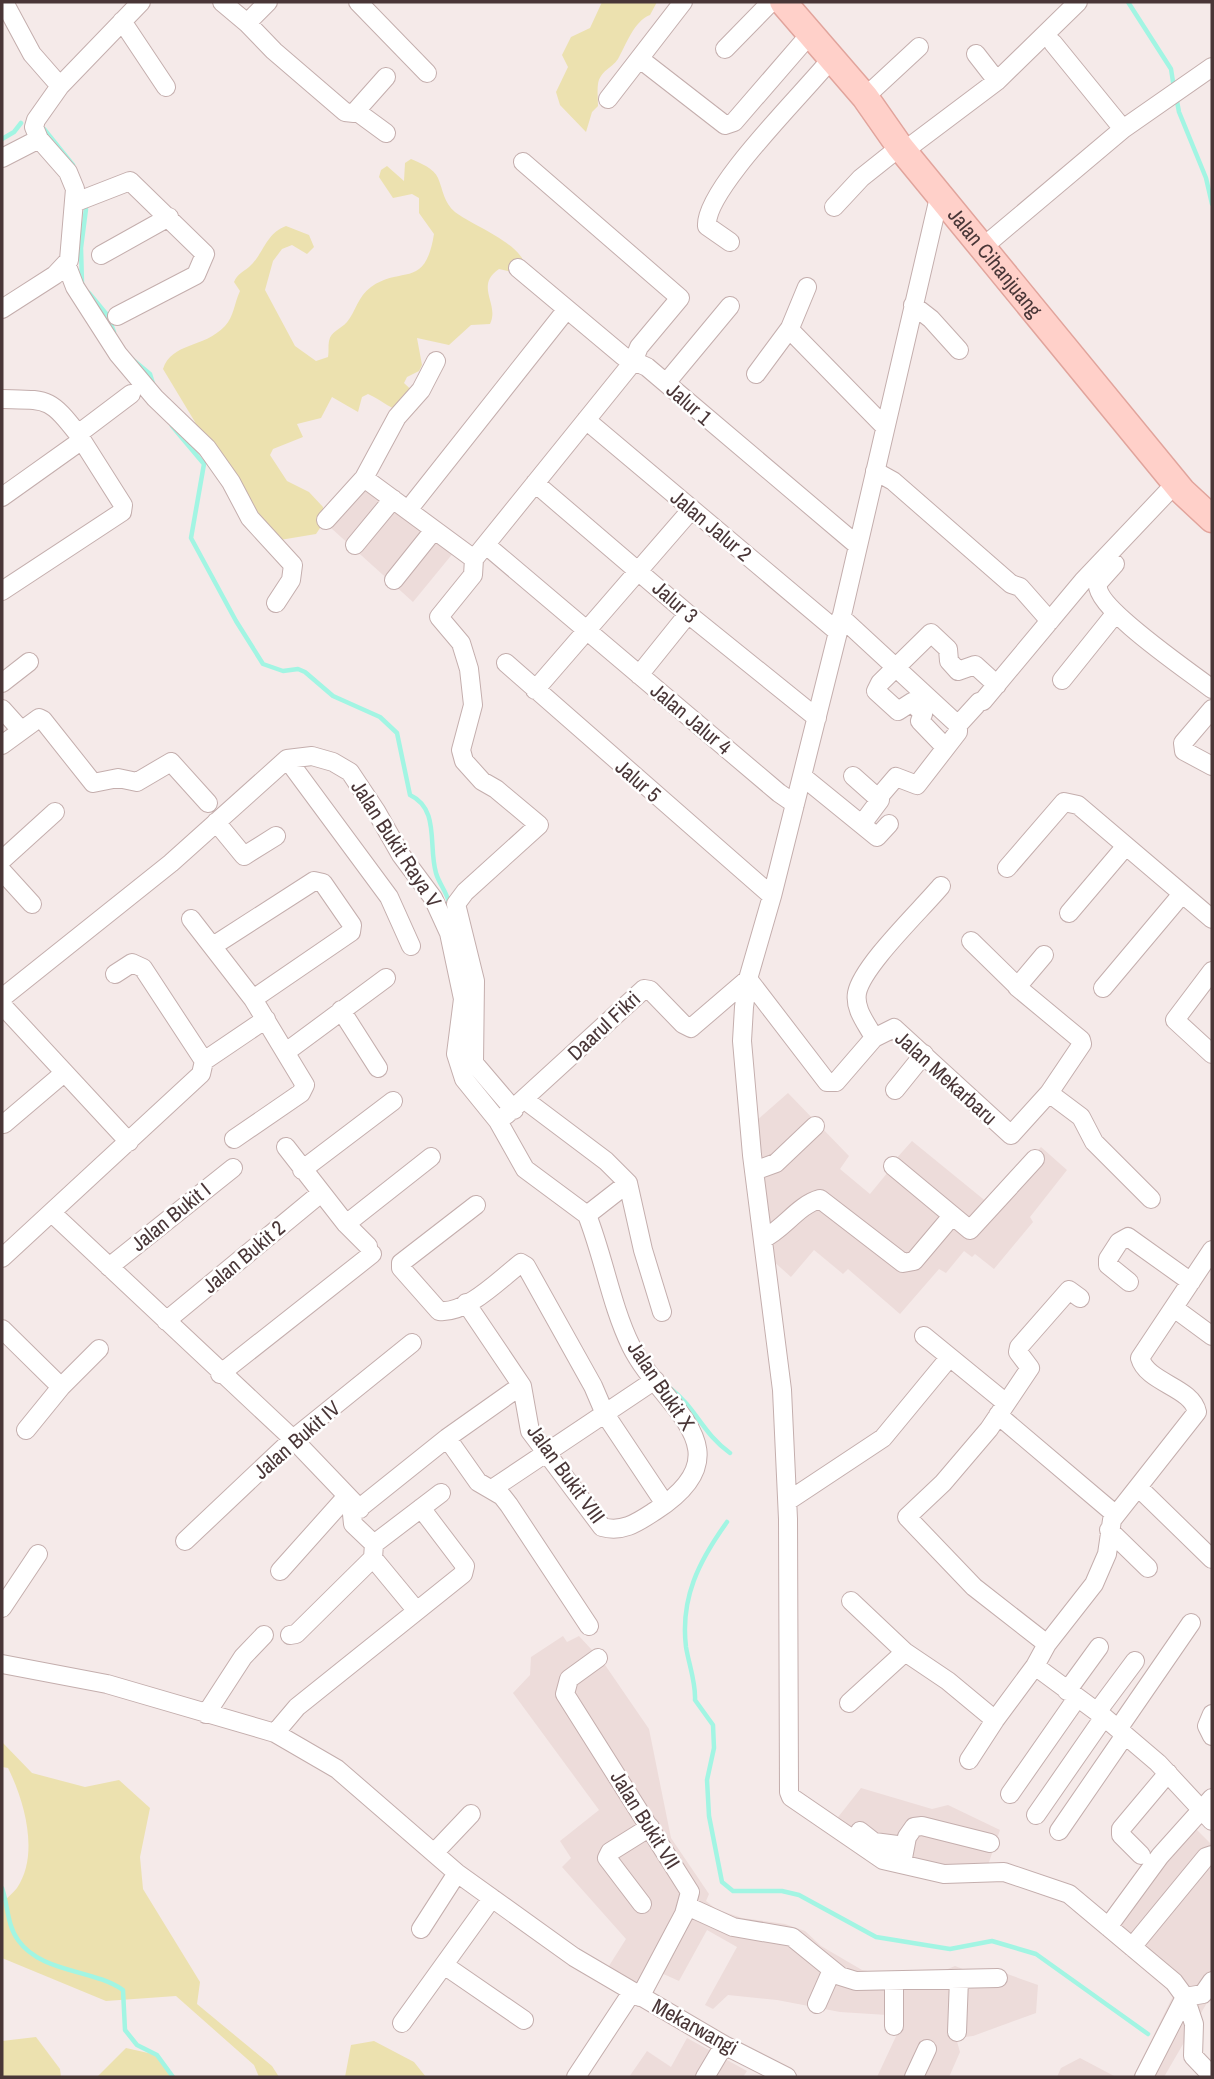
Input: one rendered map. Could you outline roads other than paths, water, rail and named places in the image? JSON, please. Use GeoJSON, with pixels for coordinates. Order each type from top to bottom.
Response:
{"type":"FeatureCollection","features":[{"type":"Feature","properties":{"kind":"main road","name":"Jalan Cihanjuang"},"geometry":{"type":"LineString","coordinates":[[783,2],[865,97],[902,149],[1179,487],[1212,519]]}},
{"type":"Feature","properties":{"kind":"street"},"geometry":{"type":"LineString","coordinates":[[4,2],[32,54],[60,86]]}},
{"type":"Feature","properties":{"kind":"street"},"geometry":{"type":"LineString","coordinates":[[141,2],[60,86],[34,127],[39,139],[68,172],[75,189],[76,202],[67,266],[75,287],[118,354],[155,398],[207,448],[231,482],[250,518],[293,565],[291,580],[276,603]]}},
{"type":"Feature","properties":{"kind":"street"},"geometry":{"type":"LineString","coordinates":[[222,2],[324,97],[345,113],[356,111],[386,77]]}},
{"type":"Feature","properties":{"kind":"street"},"geometry":{"type":"LineString","coordinates":[[247,23],[268,2]]}},
{"type":"Feature","properties":{"kind":"street"},"geometry":{"type":"LineString","coordinates":[[358,2],[427,73]]}},
{"type":"Feature","properties":{"kind":"street"},"geometry":{"type":"LineString","coordinates":[[608,99],[683,2]]}},
{"type":"Feature","properties":{"kind":"street"},"geometry":{"type":"LineString","coordinates":[[725,50],[771,2]]}},
{"type":"Feature","properties":{"kind":"street"},"geometry":{"type":"LineString","coordinates":[[834,207],[861,178],[997,81],[1078,2]]}},
{"type":"Feature","properties":{"kind":"street"},"geometry":{"type":"LineString","coordinates":[[122,21],[166,87]]}},
{"type":"Feature","properties":{"kind":"street"},"geometry":{"type":"LineString","coordinates":[[640,59],[725,125],[734,122],[811,33]]}},
{"type":"Feature","properties":{"kind":"street"},"geometry":{"type":"LineString","coordinates":[[1053,43],[1123,129]]}},
{"type":"Feature","properties":{"kind":"street"},"geometry":{"type":"LineString","coordinates":[[865,97],[919,47]]}},
{"type":"Feature","properties":{"kind":"street"},"geometry":{"type":"LineString","coordinates":[[976,54],[997,81]]}},
{"type":"Feature","properties":{"kind":"street"},"geometry":{"type":"LineString","coordinates":[[730,242],[707,226],[707,218],[723,185],[831,59]]}},
{"type":"Feature","properties":{"kind":"street"},"geometry":{"type":"LineString","coordinates":[[983,247],[1123,129],[1212,67]]}},
{"type":"Feature","properties":{"kind":"street"},"geometry":{"type":"LineString","coordinates":[[356,111],[386,133]]}},
{"type":"Feature","properties":{"kind":"street"},"geometry":{"type":"LineString","coordinates":[[2,158],[39,139]]}},
{"type":"Feature","properties":{"kind":"street"},"geometry":{"type":"LineString","coordinates":[[523,162],[680,298],[639,347],[633,362],[480,552],[473,575],[439,617],[461,643],[470,669],[473,705],[461,750],[464,761],[482,781],[496,789],[539,825],[465,892],[456,904],[475,981],[474,1063],[510,1112],[606,1161],[628,1183],[643,1250],[662,1312]]}},
{"type":"Feature","properties":{"kind":"street"},"geometry":{"type":"LineString","coordinates":[[76,202],[130,181],[205,254],[196,275],[117,316]]}},
{"type":"Feature","properties":{"kind":"street"},"geometry":{"type":"LineString","coordinates":[[904,1854],[883,1860],[791,1797],[789,1792],[788,1500],[779,1359],[754,1171],[743,1041],[748,979],[772,896],[840,625],[940,193]]}},
{"type":"Feature","properties":{"kind":"street"},"geometry":{"type":"LineString","coordinates":[[100,255],[145,234],[169,217]]}},
{"type":"Feature","properties":{"kind":"street"},"geometry":{"type":"LineString","coordinates":[[2,309],[67,266]]}},
{"type":"Feature","properties":{"kind":"street","name":"Jalur 1"},"geometry":{"type":"LineString","coordinates":[[518,268],[633,362],[647,367],[857,545]]}},
{"type":"Feature","properties":{"kind":"street"},"geometry":{"type":"LineString","coordinates":[[755,374],[790,328],[807,287]]}},
{"type":"Feature","properties":{"kind":"street"},"geometry":{"type":"LineString","coordinates":[[913,305],[931,319],[959,350]]}},
{"type":"Feature","properties":{"kind":"street"},"geometry":{"type":"LineString","coordinates":[[666,383],[730,306]]}},
{"type":"Feature","properties":{"kind":"street"},"geometry":{"type":"LineString","coordinates":[[408,510],[567,309]]}},
{"type":"Feature","properties":{"kind":"street"},"geometry":{"type":"LineString","coordinates":[[790,328],[886,427]]}},
{"type":"Feature","properties":{"kind":"street"},"geometry":{"type":"LineString","coordinates":[[326,520],[364,478],[397,417],[421,390],[436,361]]}},
{"type":"Feature","properties":{"kind":"street"},"geometry":{"type":"LineString","coordinates":[[2,497],[131,394]]}},
{"type":"Feature","properties":{"kind":"street"},"geometry":{"type":"LineString","coordinates":[[2,400],[46,402],[57,407],[80,437],[123,505],[122,512],[2,591]]}},
{"type":"Feature","properties":{"kind":"street","name":"Jalan Jalur 2"},"geometry":{"type":"LineString","coordinates":[[586,419],[691,510],[898,668],[958,725]]}},
{"type":"Feature","properties":{"kind":"street"},"geometry":{"type":"LineString","coordinates":[[876,471],[893,481],[1011,584],[1020,587],[1050,621]]}},
{"type":"Feature","properties":{"kind":"street","name":"Jalan Jalur 4"},"geometry":{"type":"LineString","coordinates":[[364,478],[434,530],[480,552],[587,632],[795,804]]}},
{"type":"Feature","properties":{"kind":"street","name":"Jalur 3"},"geometry":{"type":"LineString","coordinates":[[535,483],[688,614],[817,718]]}},
{"type":"Feature","properties":{"kind":"street"},"geometry":{"type":"LineString","coordinates":[[1179,487],[1098,583],[1098,593],[1115,614],[1212,689]]}},
{"type":"Feature","properties":{"kind":"street"},"geometry":{"type":"LineString","coordinates":[[862,824],[895,777],[917,785],[960,728],[958,725],[997,685],[1083,581],[1179,487]]}},
{"type":"Feature","properties":{"kind":"street"},"geometry":{"type":"LineString","coordinates":[[355,545],[393,499]]}},
{"type":"Feature","properties":{"kind":"street"},"geometry":{"type":"LineString","coordinates":[[535,690],[691,510]]}},
{"type":"Feature","properties":{"kind":"street"},"geometry":{"type":"LineString","coordinates":[[394,580],[434,530]]}},
{"type":"Feature","properties":{"kind":"street"},"geometry":{"type":"LineString","coordinates":[[639,675],[688,614]]}},
{"type":"Feature","properties":{"kind":"street"},"geometry":{"type":"LineString","coordinates":[[1062,680],[1115,614]]}},
{"type":"Feature","properties":{"kind":"street"},"geometry":{"type":"LineString","coordinates":[[945,747],[920,721],[923,714],[912,702],[898,710],[876,691],[880,683],[933,633],[948,649],[949,661],[958,671],[975,665],[997,685]]}},
{"type":"Feature","properties":{"kind":"street"},"geometry":{"type":"LineString","coordinates":[[2,683],[29,662]]}},
{"type":"Feature","properties":{"kind":"street","name":"Jalur 5"},"geometry":{"type":"LineString","coordinates":[[506,663],[772,896]]}},
{"type":"Feature","properties":{"kind":"street"},"geometry":{"type":"LineString","coordinates":[[2,709],[20,729]]}},
{"type":"Feature","properties":{"kind":"street"},"geometry":{"type":"LineString","coordinates":[[1210,761],[1184,751],[1183,743],[1212,709]]}},
{"type":"Feature","properties":{"kind":"street"},"geometry":{"type":"LineString","coordinates":[[2,745],[38,718],[43,720],[93,783],[118,778],[137,782],[171,762],[208,803]]}},
{"type":"Feature","properties":{"kind":"street","name":"Jalan Bukit Raya V"},"geometry":{"type":"LineString","coordinates":[[287,759],[312,756],[333,762],[350,772],[401,855],[433,898],[449,933],[463,999],[456,1054],[459,1069],[510,1112],[525,1169],[593,1210]]}},
{"type":"Feature","properties":{"kind":"street"},"geometry":{"type":"LineString","coordinates":[[2,998],[171,863],[287,759],[388,897],[411,946]]}},
{"type":"Feature","properties":{"kind":"street"},"geometry":{"type":"LineString","coordinates":[[802,776],[878,837],[889,824]]}},
{"type":"Feature","properties":{"kind":"street"},"geometry":{"type":"LineString","coordinates":[[853,776],[878,798]]}},
{"type":"Feature","properties":{"kind":"street"},"geometry":{"type":"LineString","coordinates":[[1007,868],[1064,802],[1078,805],[1212,919]]}},
{"type":"Feature","properties":{"kind":"street"},"geometry":{"type":"LineString","coordinates":[[32,904],[2,860],[55,812]]}},
{"type":"Feature","properties":{"kind":"street"},"geometry":{"type":"LineString","coordinates":[[216,822],[244,856],[276,836]]}},
{"type":"Feature","properties":{"kind":"street"},"geometry":{"type":"LineString","coordinates":[[1069,912],[1125,847]]}},
{"type":"Feature","properties":{"kind":"street"},"geometry":{"type":"LineString","coordinates":[[213,946],[314,881],[323,883],[352,925],[351,932],[253,999]]}},
{"type":"Feature","properties":{"kind":"street"},"geometry":{"type":"LineString","coordinates":[[874,1038],[858,1008],[857,993],[867,971],[941,887]]}},
{"type":"Feature","properties":{"kind":"street"},"geometry":{"type":"LineString","coordinates":[[1103,988],[1182,894]]}},
{"type":"Feature","properties":{"kind":"street"},"geometry":{"type":"LineString","coordinates":[[191,919],[253,999],[305,1089],[234,1139]]}},
{"type":"Feature","properties":{"kind":"street"},"geometry":{"type":"LineString","coordinates":[[971,941],[1016,985],[1044,955]]}},
{"type":"Feature","properties":{"kind":"street"},"geometry":{"type":"LineString","coordinates":[[115,974],[132,963],[143,968],[204,1060]]}},
{"type":"Feature","properties":{"kind":"street"},"geometry":{"type":"LineString","coordinates":[[1212,971],[1175,1020],[1212,1054]]}},
{"type":"Feature","properties":{"kind":"street"},"geometry":{"type":"LineString","coordinates":[[286,1052],[386,978]]}},
{"type":"Feature","properties":{"kind":"street","name":"Daarul Fikri"},"geometry":{"type":"LineString","coordinates":[[510,1112],[644,989],[650,990],[683,1024],[691,1028],[748,979]]}},
{"type":"Feature","properties":{"kind":"street","name":"Jalan Mekarbaru"},"geometry":{"type":"LineString","coordinates":[[748,979],[827,1082],[832,1083],[841,1077],[874,1038],[894,1028],[1009,1134],[1049,1093],[1081,1048],[1082,1040],[1016,985]]}},
{"type":"Feature","properties":{"kind":"street"},"geometry":{"type":"LineString","coordinates":[[2,1004],[129,1142]]}},
{"type":"Feature","properties":{"kind":"street"},"geometry":{"type":"LineString","coordinates":[[341,1010],[378,1068]]}},
{"type":"Feature","properties":{"kind":"street"},"geometry":{"type":"LineString","coordinates":[[2,1258],[198,1080],[204,1060],[266,1019]]}},
{"type":"Feature","properties":{"kind":"street"},"geometry":{"type":"LineString","coordinates":[[895,1090],[924,1054]]}},
{"type":"Feature","properties":{"kind":"street"},"geometry":{"type":"LineString","coordinates":[[4,1124],[64,1073]]}},
{"type":"Feature","properties":{"kind":"street"},"geometry":{"type":"LineString","coordinates":[[1049,1093],[1081,1117],[1094,1142],[1151,1199]]}},
{"type":"Feature","properties":{"kind":"street"},"geometry":{"type":"LineString","coordinates":[[302,1170],[393,1101]]}},
{"type":"Feature","properties":{"kind":"street"},"geometry":{"type":"LineString","coordinates":[[754,1171],[776,1163],[815,1126]]}},
{"type":"Feature","properties":{"kind":"street"},"geometry":{"type":"LineString","coordinates":[[220,1374],[370,1250],[346,1224],[286,1147]]}},
{"type":"Feature","properties":{"kind":"street"},"geometry":{"type":"LineString","coordinates":[[346,1224],[431,1157]]}},
{"type":"Feature","properties":{"kind":"street"},"geometry":{"type":"LineString","coordinates":[[893,1166],[971,1230],[1035,1159]]}},
{"type":"Feature","properties":{"kind":"street","name":"Jalan Bukit I"},"geometry":{"type":"LineString","coordinates":[[109,1267],[233,1168]]}},
{"type":"Feature","properties":{"kind":"street"},"geometry":{"type":"LineString","coordinates":[[593,1210],[628,1183]]}},
{"type":"Feature","properties":{"kind":"street","name":"Jalan Bukit 2"},"geometry":{"type":"LineString","coordinates":[[166,1321],[321,1193]]}},
{"type":"Feature","properties":{"kind":"street"},"geometry":{"type":"LineString","coordinates":[[763,1239],[774,1234],[812,1201],[820,1199],[903,1264],[914,1261],[952,1216]]}},
{"type":"Feature","properties":{"kind":"street"},"geometry":{"type":"LineString","coordinates":[[476,1205],[400,1264],[439,1311],[451,1311],[521,1263],[526,1266],[605,1413],[665,1504]]}},
{"type":"Feature","properties":{"kind":"street","name":"Jalan Bukit X"},"geometry":{"type":"LineString","coordinates":[[593,1210],[632,1347],[687,1420],[696,1439],[698,1452],[687,1487],[665,1504]]}},
{"type":"Feature","properties":{"kind":"street"},"geometry":{"type":"LineString","coordinates":[[52,1213],[293,1440],[354,1502]]}},
{"type":"Feature","properties":{"kind":"street"},"geometry":{"type":"LineString","coordinates":[[1129,1282],[1108,1265],[1108,1259],[1119,1242],[1128,1237],[1191,1282]]}},
{"type":"Feature","properties":{"kind":"street"},"geometry":{"type":"LineString","coordinates":[[969,1760],[1035,1666],[1047,1644],[1094,1584],[1107,1554],[1112,1522],[1197,1412],[1192,1402],[1144,1367],[1140,1358],[1212,1250]]}},
{"type":"Feature","properties":{"kind":"street"},"geometry":{"type":"LineString","coordinates":[[1047,1644],[974,1587],[907,1517],[943,1483],[1002,1409],[1030,1368],[1018,1352],[1019,1347],[1069,1290],[1080,1298]]}},
{"type":"Feature","properties":{"kind":"street","name":"Jalan Bukit VIII"},"geometry":{"type":"LineString","coordinates":[[466,1303],[522,1386],[530,1431],[601,1527],[613,1529],[631,1526],[665,1504]]}},
{"type":"Feature","properties":{"kind":"street"},"geometry":{"type":"LineString","coordinates":[[1174,1308],[1212,1336]]}},
{"type":"Feature","properties":{"kind":"street"},"geometry":{"type":"LineString","coordinates":[[2,1329],[61,1387]]}},
{"type":"Feature","properties":{"kind":"street"},"geometry":{"type":"LineString","coordinates":[[925,1336],[1002,1409],[1112,1522],[1148,1568]]}},
{"type":"Feature","properties":{"kind":"street","name":"Jalan Bukit IV"},"geometry":{"type":"LineString","coordinates":[[185,1541],[293,1440],[412,1343]]}},
{"type":"Feature","properties":{"kind":"street"},"geometry":{"type":"LineString","coordinates":[[26,1430],[61,1387],[99,1349]]}},
{"type":"Feature","properties":{"kind":"street"},"geometry":{"type":"LineString","coordinates":[[788,1500],[883,1438],[949,1358]]}},
{"type":"Feature","properties":{"kind":"street"},"geometry":{"type":"LineString","coordinates":[[492,1489],[655,1380]]}},
{"type":"Feature","properties":{"kind":"street"},"geometry":{"type":"LineString","coordinates":[[281,1571],[354,1502],[512,1392]]}},
{"type":"Feature","properties":{"kind":"street"},"geometry":{"type":"LineString","coordinates":[[444,1439],[478,1482],[492,1489],[509,1505],[589,1626]]}},
{"type":"Feature","properties":{"kind":"street"},"geometry":{"type":"LineString","coordinates":[[1138,1487],[1212,1559]]}},
{"type":"Feature","properties":{"kind":"street"},"geometry":{"type":"LineString","coordinates":[[290,1634],[296,1634],[374,1550],[421,1507],[441,1493]]}},
{"type":"Feature","properties":{"kind":"street"},"geometry":{"type":"LineString","coordinates":[[354,1502],[353,1524],[416,1610]]}},
{"type":"Feature","properties":{"kind":"street"},"geometry":{"type":"LineString","coordinates":[[275,1733],[297,1707],[463,1574],[465,1566],[421,1507]]}},
{"type":"Feature","properties":{"kind":"street"},"geometry":{"type":"LineString","coordinates":[[2,1608],[38,1554]]}},
{"type":"Feature","properties":{"kind":"street"},"geometry":{"type":"LineString","coordinates":[[852,1601],[905,1653],[948,1681],[995,1720]]}},
{"type":"Feature","properties":{"kind":"street"},"geometry":{"type":"LineString","coordinates":[[1036,1815],[1191,1623]]}},
{"type":"Feature","properties":{"kind":"street"},"geometry":{"type":"LineString","coordinates":[[206,1713],[243,1657],[264,1634]]}},
{"type":"Feature","properties":{"kind":"street"},"geometry":{"type":"LineString","coordinates":[[1010,1794],[1099,1647]]}},
{"type":"Feature","properties":{"kind":"street"},"geometry":{"type":"LineString","coordinates":[[849,1703],[905,1653]]}},
{"type":"Feature","properties":{"kind":"street","name":"Jalan Bukit VII"},"geometry":{"type":"LineString","coordinates":[[598,1658],[569,1679],[565,1694],[690,1892],[687,1906]]}},
{"type":"Feature","properties":{"kind":"street"},"geometry":{"type":"LineString","coordinates":[[1059,1831],[1111,1723],[1135,1661]]}},
{"type":"Feature","properties":{"kind":"street","name":"Mekarwangi"},"geometry":{"type":"LineString","coordinates":[[2,1664],[107,1684],[275,1733],[337,1769],[457,1874],[574,1957],[724,2045],[787,2077]]}},
{"type":"Feature","properties":{"kind":"street"},"geometry":{"type":"LineString","coordinates":[[1035,1666],[1111,1723],[1209,1810],[1160,1856],[1108,1927]]}},
{"type":"Feature","properties":{"kind":"street"},"geometry":{"type":"LineString","coordinates":[[1212,1714],[1207,1726],[1212,1736]]}},
{"type":"Feature","properties":{"kind":"street"},"geometry":{"type":"LineString","coordinates":[[1141,1855],[1121,1835],[1121,1829],[1168,1773]]}},
{"type":"Feature","properties":{"kind":"street"},"geometry":{"type":"LineString","coordinates":[[434,1853],[471,1814]]}},
{"type":"Feature","properties":{"kind":"street"},"geometry":{"type":"LineString","coordinates":[[843,1818],[874,1842],[944,1874],[1004,1872],[1069,1894],[1174,1982],[1185,1997],[1194,2024],[1193,2056],[1212,2076]]}},
{"type":"Feature","properties":{"kind":"street"},"geometry":{"type":"LineString","coordinates":[[904,1854],[914,1827],[922,1826],[990,1843]]}},
{"type":"Feature","properties":{"kind":"street"},"geometry":{"type":"LineString","coordinates":[[642,1903],[607,1858],[610,1852],[650,1827]]}},
{"type":"Feature","properties":{"kind":"street"},"geometry":{"type":"LineString","coordinates":[[1132,1947],[1206,1857],[1212,1855]]}},
{"type":"Feature","properties":{"kind":"street"},"geometry":{"type":"LineString","coordinates":[[421,1928],[457,1874]]}},
{"type":"Feature","properties":{"kind":"street"},"geometry":{"type":"LineString","coordinates":[[402,2023],[492,1898]]}},
{"type":"Feature","properties":{"kind":"street"},"geometry":{"type":"LineString","coordinates":[[576,2077],[636,1994],[687,1906],[733,1927],[792,1937],[832,1970],[856,1981],[998,1978]]}},
{"type":"Feature","properties":{"kind":"street"},"geometry":{"type":"LineString","coordinates":[[444,1965],[524,2020]]}},
{"type":"Feature","properties":{"kind":"street"},"geometry":{"type":"LineString","coordinates":[[817,2004],[832,1970]]}},
{"type":"Feature","properties":{"kind":"street"},"geometry":{"type":"LineString","coordinates":[[957,2032],[959,1979]]}},
{"type":"Feature","properties":{"kind":"street"},"geometry":{"type":"LineString","coordinates":[[894,1981],[894,2026]]}},
{"type":"Feature","properties":{"kind":"street"},"geometry":{"type":"LineString","coordinates":[[1185,1997],[1203,1994],[1212,1981]]}},
{"type":"Feature","properties":{"kind":"street"},"geometry":{"type":"LineString","coordinates":[[1144,2077],[1185,1997]]}},
{"type":"Feature","properties":{"kind":"street"},"geometry":{"type":"LineString","coordinates":[[705,2077],[724,2045]]}},
{"type":"Feature","properties":{"kind":"street"},"geometry":{"type":"LineString","coordinates":[[915,2077],[926,2049]]}},
{"type":"Feature","properties":{"kind":"waterway"},"geometry":{"type":"LineString","coordinates":[[1128,2],[1171,69],[1174,88]]}},
{"type":"Feature","properties":{"kind":"waterway"},"geometry":{"type":"LineString","coordinates":[[1176,96],[1179,112],[1206,178],[1212,204]]}},
{"type":"Feature","properties":{"kind":"waterway"},"geometry":{"type":"LineString","coordinates":[[2,139],[14,132],[21,123]]}},
{"type":"Feature","properties":{"kind":"waterway"},"geometry":{"type":"LineString","coordinates":[[44,129],[73,165]]}},
{"type":"Feature","properties":{"kind":"waterway"},"geometry":{"type":"LineString","coordinates":[[82,283],[81,248],[86,209]]}},
{"type":"Feature","properties":{"kind":"waterway"},"geometry":{"type":"LineString","coordinates":[[89,293],[108,316],[114,332]]}},
{"type":"Feature","properties":{"kind":"waterway"},"geometry":{"type":"LineString","coordinates":[[132,359],[150,374],[154,387]]}},
{"type":"Feature","properties":{"kind":"waterway"},"geometry":{"type":"LineString","coordinates":[[172,426],[204,464],[191,538],[236,621],[263,664],[283,671],[298,669],[305,672],[333,696],[380,717],[397,733],[410,795],[426,809],[436,873],[449,903]]}},
{"type":"Feature","properties":{"kind":"waterway"},"geometry":{"type":"LineString","coordinates":[[485,1092],[502,1112]]}},
{"type":"Feature","properties":{"kind":"waterway"},"geometry":{"type":"LineString","coordinates":[[670,1388],[687,1404],[713,1438],[730,1453]]}},
{"type":"Feature","properties":{"kind":"waterway"},"geometry":{"type":"LineString","coordinates":[[727,1522],[708,1551],[694,1581],[689,1596],[685,1629],[695,1700],[713,1725],[714,1748],[707,1780],[709,1816],[722,1882],[733,1891],[782,1891],[799,1895],[876,1937],[950,1949],[992,1941],[1036,1954],[1148,2034]]}},
{"type":"Feature","properties":{"kind":"waterway"},"geometry":{"type":"LineString","coordinates":[[2,1888],[18,1940],[40,1959],[111,1983],[123,1990],[125,2030],[137,2045],[157,2055],[173,2077]]}}]}
